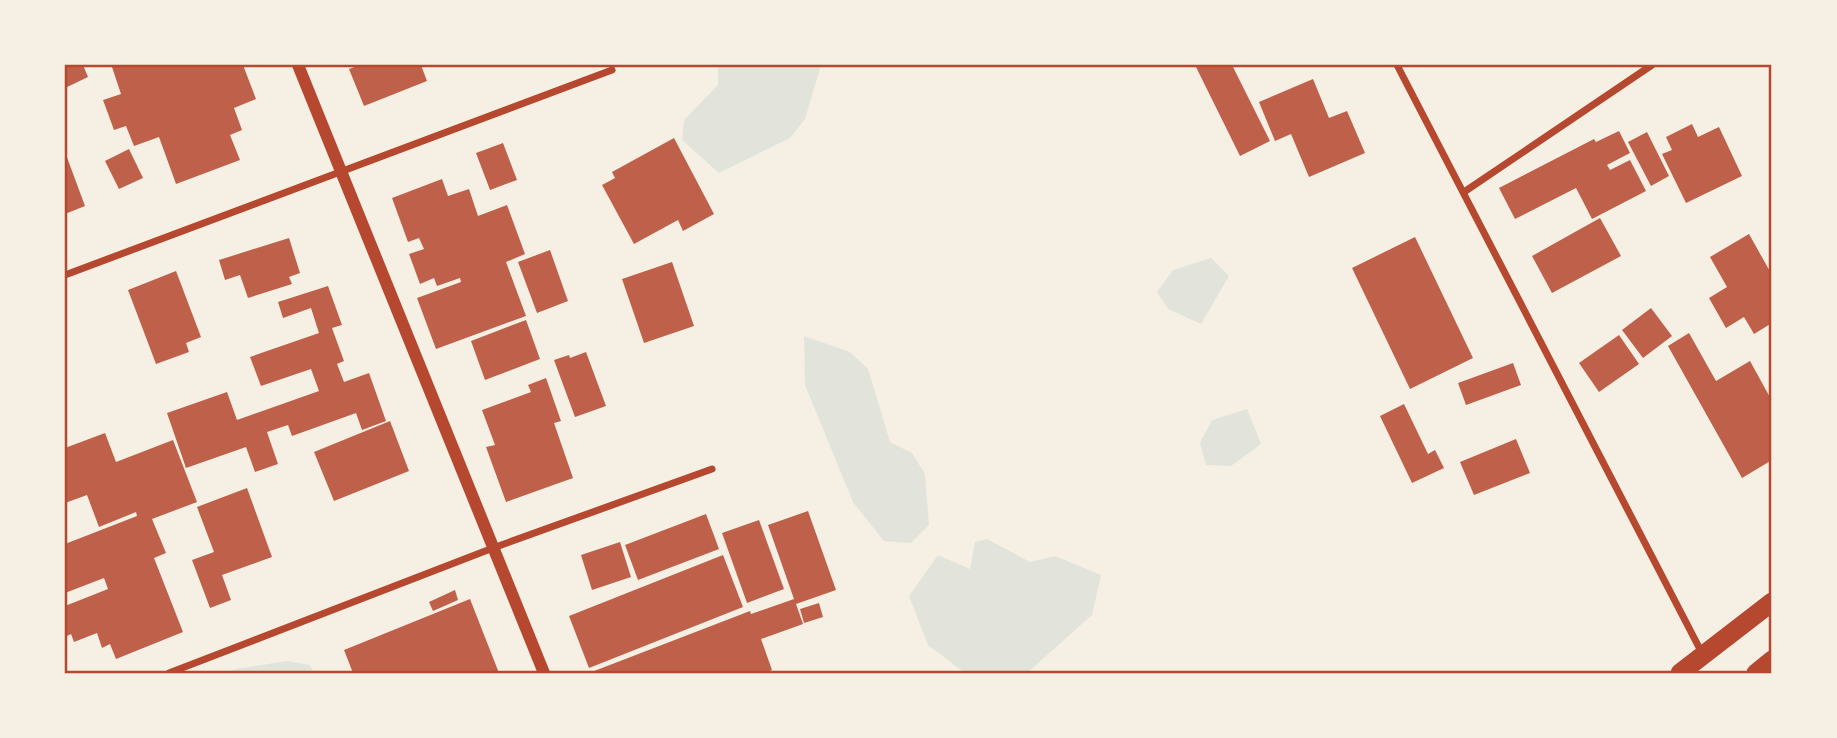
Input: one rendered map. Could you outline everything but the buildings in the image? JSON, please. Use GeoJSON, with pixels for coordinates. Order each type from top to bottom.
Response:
{"type":"FeatureCollection","features":[{"type":"Feature","properties":{"kind":"highway"},"geometry":{"type":"LineString","coordinates":[[1680,673],[1772,602]]}},
{"type":"Feature","properties":{"kind":"highway"},"geometry":{"type":"LineString","coordinates":[[1756,673],[1772,660]]}},
{"type":"Feature","properties":{"kind":"street"},"geometry":{"type":"LineString","coordinates":[[298,65],[544,673]]}},
{"type":"Feature","properties":{"kind":"street"},"geometry":{"type":"LineString","coordinates":[[1397,65],[1703,655]]}},
{"type":"Feature","properties":{"kind":"street"},"geometry":{"type":"LineString","coordinates":[[1464,192],[1652,65]]}},
{"type":"Feature","properties":{"kind":"street"},"geometry":{"type":"LineString","coordinates":[[65,275],[612,70]]}},
{"type":"Feature","properties":{"kind":"street"},"geometry":{"type":"LineString","coordinates":[[169,673],[493,548],[712,469]]}},
{"type":"Feature","properties":{"kind":"shaded area"},"geometry":{"type":"Polygon","coordinates":[[[718,65],[821,65],[805,119],[790,138],[719,173],[682,140],[684,120],[718,85],[718,65]]]}},
{"type":"Feature","properties":{"kind":"shaded area"},"geometry":{"type":"Polygon","coordinates":[[[1211,258],[1229,276],[1201,324],[1168,309],[1157,292],[1173,270],[1211,258]]]}},
{"type":"Feature","properties":{"kind":"shaded area"},"geometry":{"type":"Polygon","coordinates":[[[804,336],[850,352],[868,369],[890,442],[912,453],[925,474],[929,525],[911,543],[884,541],[853,502],[805,385],[804,336]]]}},
{"type":"Feature","properties":{"kind":"shaded area"},"geometry":{"type":"Polygon","coordinates":[[[1247,409],[1261,444],[1231,466],[1206,465],[1200,443],[1212,420],[1247,409]]]}},
{"type":"Feature","properties":{"kind":"shaded area"},"geometry":{"type":"Polygon","coordinates":[[[987,539],[1030,562],[1055,556],[1101,575],[1092,615],[1027,673],[965,673],[928,645],[909,596],[938,555],[970,569],[975,542],[987,539]]]}},
{"type":"Feature","properties":{"kind":"shaded area"},"geometry":{"type":"Polygon","coordinates":[[[287,661],[310,665],[314,673],[227,673],[236,669],[287,661]]]}}]}
